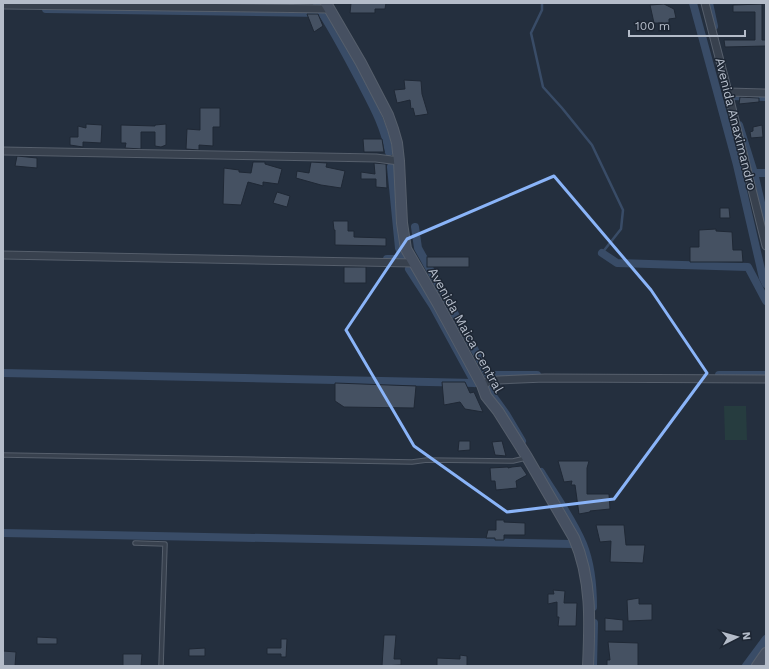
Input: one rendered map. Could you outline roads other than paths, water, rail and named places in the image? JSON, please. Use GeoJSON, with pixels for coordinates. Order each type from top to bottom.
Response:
{"type":"FeatureCollection","features":[{"type":"Feature","properties":{"kind":"street","name":"Avenida Anaximandro"},"geometry":{"type":"LineString","coordinates":[[705,3],[766,246]]}},
{"type":"Feature","properties":{"kind":"street"},"geometry":{"type":"LineString","coordinates":[[3,5],[328,6]]}},
{"type":"Feature","properties":{"kind":"street","name":"Avenida Maica Central"},"geometry":{"type":"LineString","coordinates":[[328,6],[388,115],[397,143],[406,249],[438,304],[482,385],[486,396],[498,411],[527,458],[579,549],[588,594],[588,666]]}},
{"type":"Feature","properties":{"kind":"street"},"geometry":{"type":"LineString","coordinates":[[728,92],[766,93]]}},
{"type":"Feature","properties":{"kind":"street"},"geometry":{"type":"LineString","coordinates":[[3,151],[376,158],[399,161]]}},
{"type":"Feature","properties":{"kind":"street"},"geometry":{"type":"LineString","coordinates":[[3,256],[413,263]]}},
{"type":"Feature","properties":{"kind":"street"},"geometry":{"type":"LineString","coordinates":[[482,385],[490,381],[498,380],[545,378],[766,379]]}},
{"type":"Feature","properties":{"kind":"street"},"geometry":{"type":"LineString","coordinates":[[757,666],[766,653]]}},
{"type":"Feature","properties":{"kind":"lane"},"geometry":{"type":"LineString","coordinates":[[3,455],[412,462],[427,460],[513,461],[527,458]]}},
{"type":"Feature","properties":{"kind":"lane"},"geometry":{"type":"LineString","coordinates":[[135,542],[165,544],[161,666]]}},
{"type":"Feature","properties":{"kind":"waterway"},"geometry":{"type":"LineString","coordinates":[[542,3],[542,10],[531,33],[543,87],[592,145],[623,210],[621,229],[602,253]]}},
{"type":"Feature","properties":{"kind":"waterway"},"geometry":{"type":"LineString","coordinates":[[693,3],[737,165],[763,278],[766,284]]}},
{"type":"Feature","properties":{"kind":"waterway"},"geometry":{"type":"LineString","coordinates":[[709,3],[714,26]]}},
{"type":"Feature","properties":{"kind":"waterway"},"geometry":{"type":"LineString","coordinates":[[46,9],[323,13]]}},
{"type":"Feature","properties":{"kind":"waterway"},"geometry":{"type":"LineString","coordinates":[[322,13],[374,107],[381,124],[389,152]]}},
{"type":"Feature","properties":{"kind":"waterway"},"geometry":{"type":"LineString","coordinates":[[731,96],[766,97]]}},
{"type":"Feature","properties":{"kind":"waterway"},"geometry":{"type":"LineString","coordinates":[[739,125],[754,173],[766,224]]}},
{"type":"Feature","properties":{"kind":"waterway"},"geometry":{"type":"LineString","coordinates":[[391,167],[399,248],[403,258]]}},
{"type":"Feature","properties":{"kind":"waterway"},"geometry":{"type":"LineString","coordinates":[[754,173],[766,173]]}},
{"type":"Feature","properties":{"kind":"waterway"},"geometry":{"type":"LineString","coordinates":[[415,227],[418,248],[488,375],[537,375]]}},
{"type":"Feature","properties":{"kind":"waterway"},"geometry":{"type":"LineString","coordinates":[[602,253],[617,263],[748,267],[766,301]]}},
{"type":"Feature","properties":{"kind":"waterway"},"geometry":{"type":"LineString","coordinates":[[387,259],[397,259],[402,257]]}},
{"type":"Feature","properties":{"kind":"waterway"},"geometry":{"type":"LineString","coordinates":[[409,269],[433,306],[475,383]]}},
{"type":"Feature","properties":{"kind":"waterway"},"geometry":{"type":"LineString","coordinates":[[3,373],[475,383]]}},
{"type":"Feature","properties":{"kind":"waterway"},"geometry":{"type":"LineString","coordinates":[[719,375],[766,375]]}},
{"type":"Feature","properties":{"kind":"waterway"},"geometry":{"type":"LineString","coordinates":[[488,389],[506,414],[522,441]]}},
{"type":"Feature","properties":{"kind":"waterway"},"geometry":{"type":"LineString","coordinates":[[541,472],[569,516],[583,544],[591,575],[593,607]]}},
{"type":"Feature","properties":{"kind":"waterway"},"geometry":{"type":"LineString","coordinates":[[3,533],[573,544]]}},
{"type":"Feature","properties":{"kind":"waterway"},"geometry":{"type":"LineString","coordinates":[[593,666],[594,623]]}},
{"type":"Feature","properties":{"kind":"waterway"},"geometry":{"type":"LineString","coordinates":[[746,666],[766,639]]}}]}
